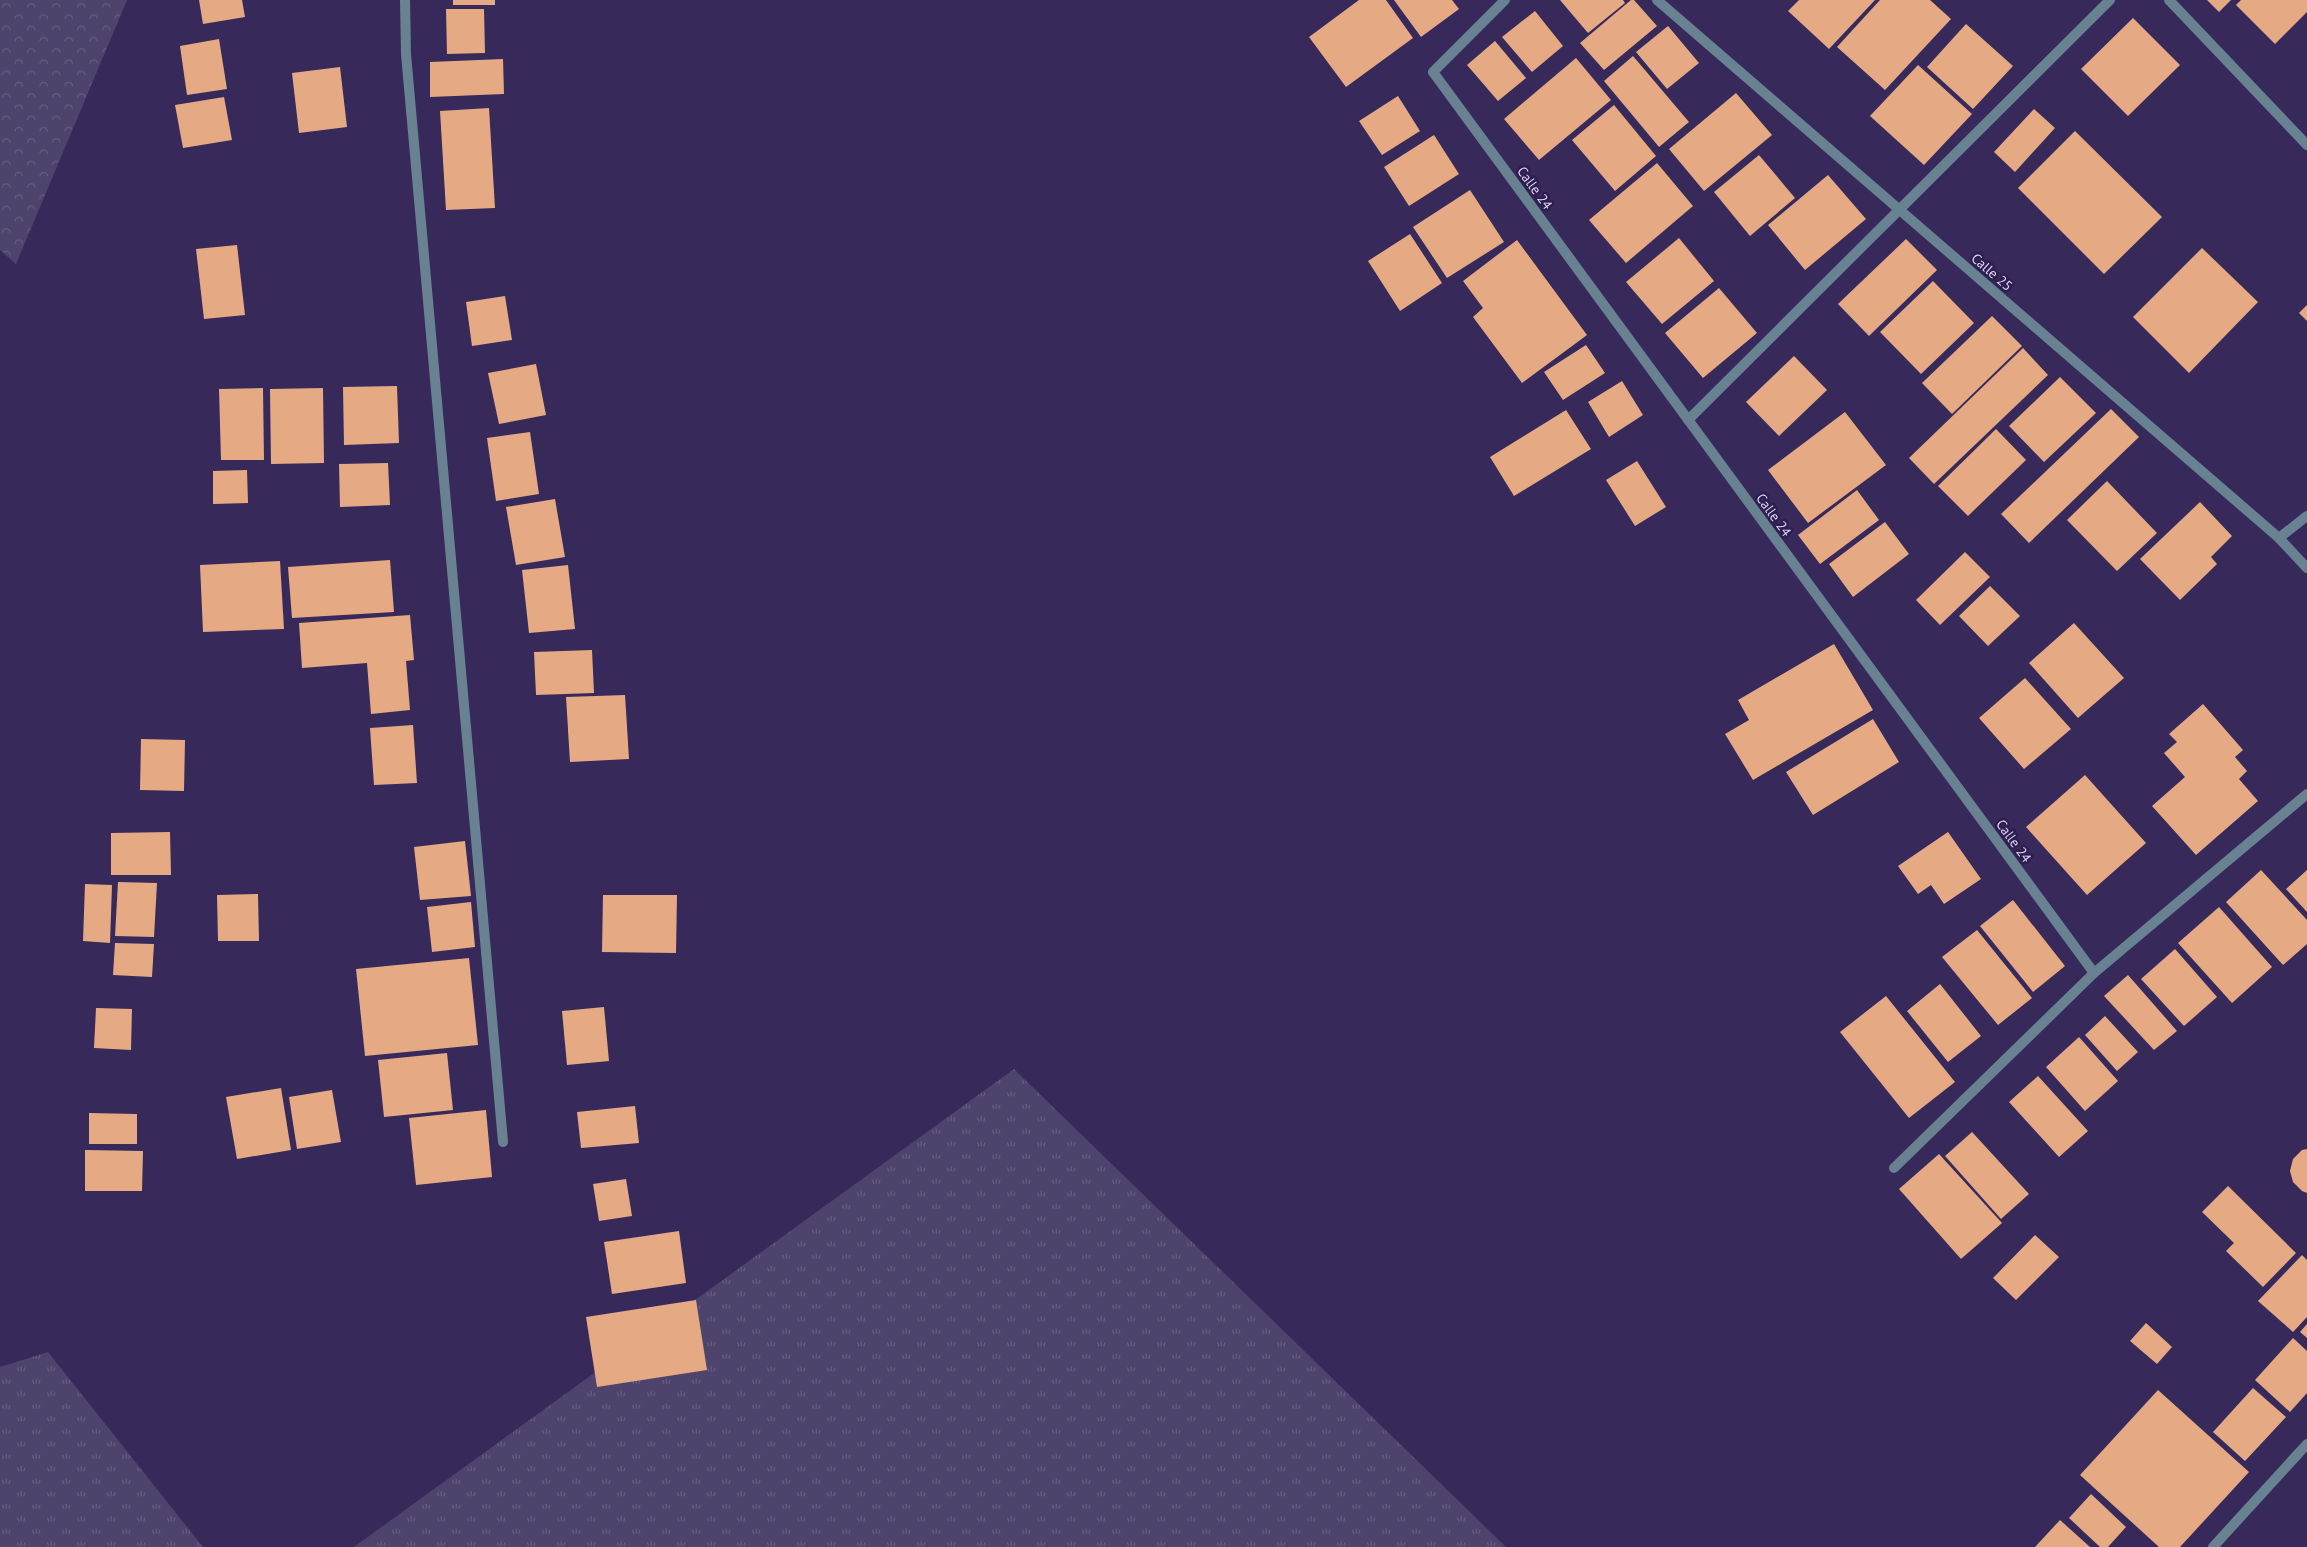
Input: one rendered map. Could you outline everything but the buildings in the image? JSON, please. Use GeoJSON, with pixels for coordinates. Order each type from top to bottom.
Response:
{"type":"FeatureCollection","features":[{"type":"Feature","properties":{"kind":"street"},"geometry":{"type":"LineString","coordinates":[[405,0],[406,54],[503,1142]]}},
{"type":"Feature","properties":{"kind":"street","name":"Calle 24"},"geometry":{"type":"LineString","coordinates":[[1505,0],[1433,72],[2094,973]]}},
{"type":"Feature","properties":{"kind":"street","name":"Calle 25"},"geometry":{"type":"LineString","coordinates":[[1656,0],[2279,538],[2307,568]]}},
{"type":"Feature","properties":{"kind":"street"},"geometry":{"type":"LineString","coordinates":[[1688,420],[2110,0]]}},
{"type":"Feature","properties":{"kind":"street"},"geometry":{"type":"LineString","coordinates":[[2169,0],[2307,145]]}},
{"type":"Feature","properties":{"kind":"street"},"geometry":{"type":"LineString","coordinates":[[2279,538],[2307,516]]}},
{"type":"Feature","properties":{"kind":"street"},"geometry":{"type":"LineString","coordinates":[[1894,1168],[2094,973],[2307,794]]}},
{"type":"Feature","properties":{"kind":"street"},"geometry":{"type":"LineString","coordinates":[[2213,1547],[2307,1444]]}},
{"type":"Feature","properties":{"kind":"green space"},"geometry":{"type":"Polygon","coordinates":[[[0,0],[127,0],[16,264],[0,250],[0,0]]]}},
{"type":"Feature","properties":{"kind":"green space"},"geometry":{"type":"Polygon","coordinates":[[[1014,1069],[1506,1547],[354,1547],[1014,1069]]]}},
{"type":"Feature","properties":{"kind":"green space"},"geometry":{"type":"Polygon","coordinates":[[[48,1352],[203,1547],[0,1547],[0,1367],[48,1352]]]}}]}
